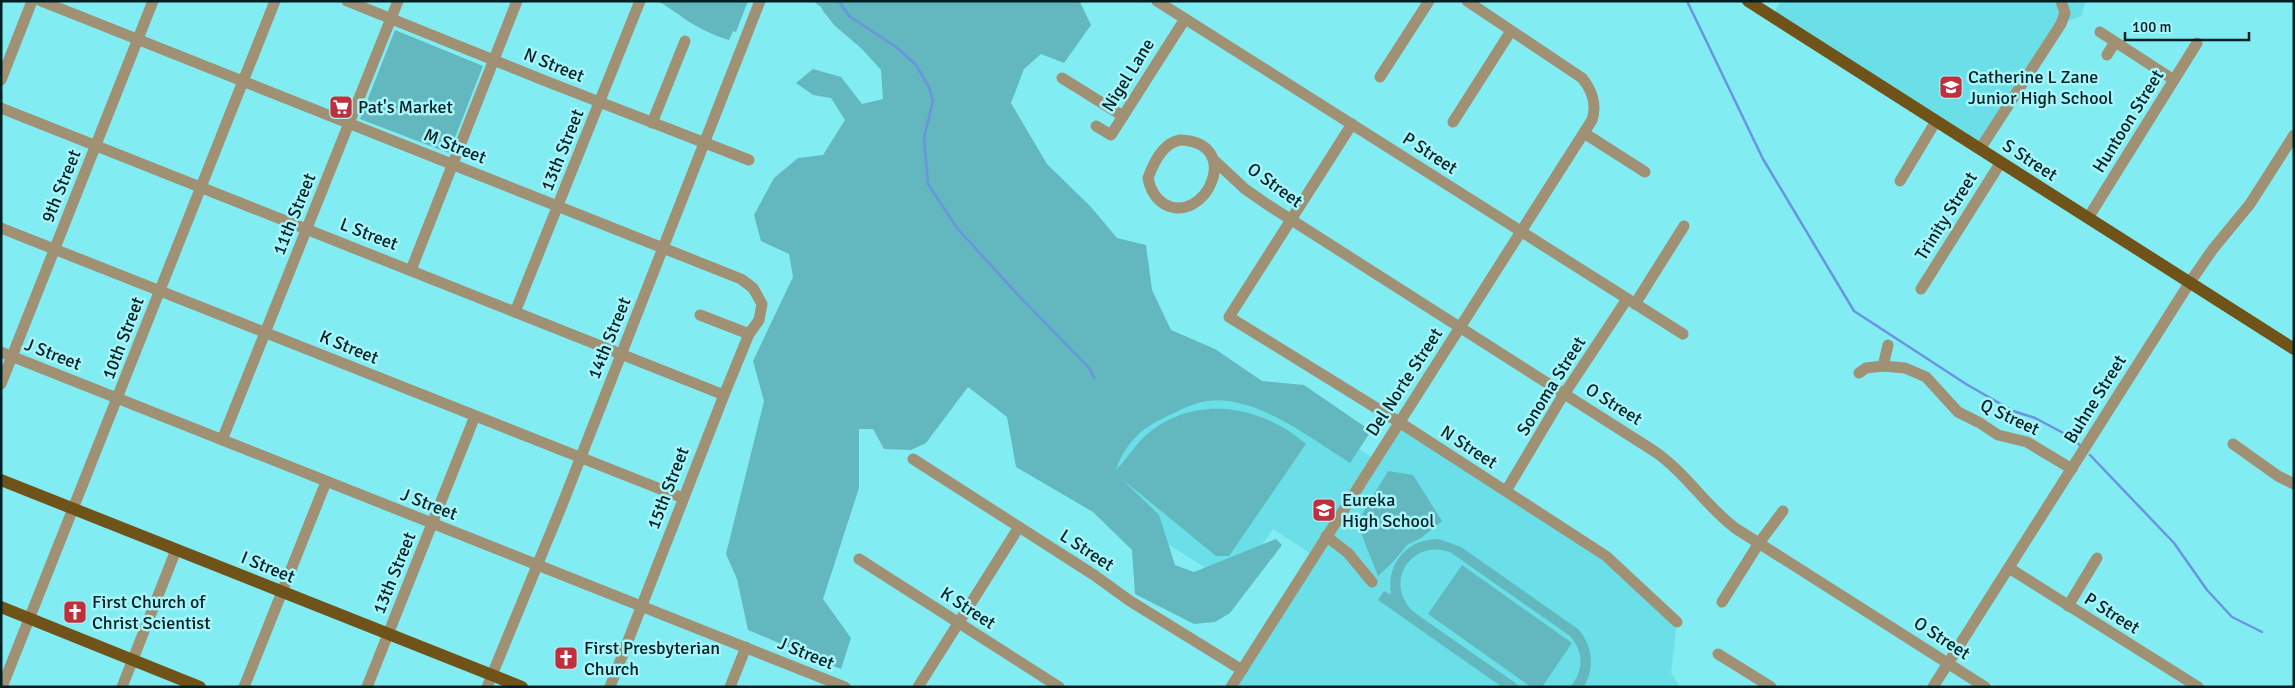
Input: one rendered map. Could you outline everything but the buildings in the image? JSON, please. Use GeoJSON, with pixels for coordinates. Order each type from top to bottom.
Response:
{"type":"FeatureCollection","features":[{"type":"Feature","properties":{"kind":"main road","name":"S Street"},"geometry":{"type":"LineString","coordinates":[[1748,1],[2294,349]]}},
{"type":"Feature","properties":{"kind":"main road","name":"I Street"},"geometry":{"type":"LineString","coordinates":[[1,480],[389,634],[489,681],[522,687]]}},
{"type":"Feature","properties":{"kind":"main road"},"geometry":{"type":"LineString","coordinates":[[1,607],[200,687]]}},
{"type":"Feature","properties":{"kind":"street"},"geometry":{"type":"LineString","coordinates":[[1,80],[32,1]]}},
{"type":"Feature","properties":{"kind":"street","name":"M Street"},"geometry":{"type":"LineString","coordinates":[[41,1],[741,278],[753,288],[762,304]]}},
{"type":"Feature","properties":{"kind":"street","name":"9th Street"},"geometry":{"type":"LineString","coordinates":[[1,384],[7,355],[55,249],[153,1]]}},
{"type":"Feature","properties":{"kind":"street","name":"10th Street"},"geometry":{"type":"LineString","coordinates":[[2,687],[31,619],[275,1]]}},
{"type":"Feature","properties":{"kind":"street","name":"N Street"},"geometry":{"type":"LineString","coordinates":[[348,1],[749,160]]}},
{"type":"Feature","properties":{"kind":"street","name":"11th Street"},"geometry":{"type":"LineString","coordinates":[[222,440],[398,1]]}},
{"type":"Feature","properties":{"kind":"street"},"geometry":{"type":"LineString","coordinates":[[412,270],[517,1]]}},
{"type":"Feature","properties":{"kind":"street","name":"13th Street"},"geometry":{"type":"LineString","coordinates":[[515,312],[640,1]]}},
{"type":"Feature","properties":{"kind":"street","name":"14th Street"},"geometry":{"type":"LineString","coordinates":[[489,681],[538,565],[760,1]]}},
{"type":"Feature","properties":{"kind":"street","name":"P Street"},"geometry":{"type":"LineString","coordinates":[[1157,1],[1683,334]]}},
{"type":"Feature","properties":{"kind":"street"},"geometry":{"type":"LineString","coordinates":[[1380,77],[1429,1]]}},
{"type":"Feature","properties":{"kind":"street"},"geometry":{"type":"LineString","coordinates":[[1453,122],[1511,31],[1467,1]]}},
{"type":"Feature","properties":{"kind":"street"},"geometry":{"type":"LineString","coordinates":[[1980,149],[2061,24],[2065,13],[2061,1]]}},
{"type":"Feature","properties":{"kind":"street","name":"Nigel Lane"},"geometry":{"type":"LineString","coordinates":[[1096,126],[1111,135],[1185,19]]}},
{"type":"Feature","properties":{"kind":"street","name":"Del Norte Street"},"geometry":{"type":"LineString","coordinates":[[1231,687],[1584,133],[1594,112],[1591,93],[1582,78],[1511,31]]}},
{"type":"Feature","properties":{"kind":"street"},"geometry":{"type":"LineString","coordinates":[[2100,32],[2174,80]]}},
{"type":"Feature","properties":{"kind":"street"},"geometry":{"type":"LineString","coordinates":[[652,123],[685,41]]}},
{"type":"Feature","properties":{"kind":"street"},"geometry":{"type":"LineString","coordinates":[[2107,55],[2115,42]]}},
{"type":"Feature","properties":{"kind":"street","name":"Huntoon Street"},"geometry":{"type":"LineString","coordinates":[[2088,218],[2197,43]]}},
{"type":"Feature","properties":{"kind":"street"},"geometry":{"type":"LineString","coordinates":[[1062,78],[1123,116]]}},
{"type":"Feature","properties":{"kind":"street","name":"L Street"},"geometry":{"type":"LineString","coordinates":[[1,108],[202,186],[724,395]]}},
{"type":"Feature","properties":{"kind":"street"},"geometry":{"type":"LineString","coordinates":[[1900,181],[1936,121]]}},
{"type":"Feature","properties":{"kind":"street"},"geometry":{"type":"LineString","coordinates":[[1290,219],[1352,124]]}},
{"type":"Feature","properties":{"kind":"street"},"geometry":{"type":"LineString","coordinates":[[1584,133],[1645,172]]}},
{"type":"Feature","properties":{"kind":"street","name":"Buhne Street"},"geometry":{"type":"LineString","coordinates":[[1933,687],[2190,282],[2213,249],[2250,204],[2294,135]]}},
{"type":"Feature","properties":{"kind":"street"},"geometry":{"type":"LineString","coordinates":[[1187,140],[1200,145],[1215,161],[1216,169],[1212,180],[1201,197],[1189,207],[1181,209],[1171,207],[1158,199],[1152,190],[1148,178],[1150,173],[1164,150],[1173,141],[1187,140]]}},
{"type":"Feature","properties":{"kind":"street","name":"O Street"},"geometry":{"type":"LineString","coordinates":[[1215,161],[1249,192],[1660,455],[1725,520],[1985,687]]}},
{"type":"Feature","properties":{"kind":"street","name":"Trinity Street"},"geometry":{"type":"LineString","coordinates":[[1921,289],[2001,162]]}},
{"type":"Feature","properties":{"kind":"street","name":"N Street"},"geometry":{"type":"LineString","coordinates":[[1290,219],[1229,318],[1399,422],[1606,556],[1677,622]]}},
{"type":"Feature","properties":{"kind":"street","name":"Sonoma Street"},"geometry":{"type":"LineString","coordinates":[[1506,491],[1564,393],[1684,226]]}},
{"type":"Feature","properties":{"kind":"street","name":"K Street"},"geometry":{"type":"LineString","coordinates":[[1,228],[683,498]]}},
{"type":"Feature","properties":{"kind":"street","name":"15th Street"},"geometry":{"type":"LineString","coordinates":[[610,687],[724,395],[749,334],[759,320],[762,304]]}},
{"type":"Feature","properties":{"kind":"street"},"geometry":{"type":"LineString","coordinates":[[700,315],[749,334]]}},
{"type":"Feature","properties":{"kind":"street"},"geometry":{"type":"LineString","coordinates":[[1883,366],[1888,345]]}},
{"type":"Feature","properties":{"kind":"street","name":"J Street"},"geometry":{"type":"LineString","coordinates":[[7,355],[845,687]]}},
{"type":"Feature","properties":{"kind":"street","name":"Q Street"},"geometry":{"type":"LineString","coordinates":[[1859,372],[1866,368],[1883,366],[1905,368],[1926,377],[1958,412],[1998,435],[2026,442],[2072,470]]}},
{"type":"Feature","properties":{"kind":"street","name":"13th Street"},"geometry":{"type":"LineString","coordinates":[[367,687],[475,416]]}},
{"type":"Feature","properties":{"kind":"street"},"geometry":{"type":"LineString","coordinates":[[2233,444],[2278,476],[2294,484]]}},
{"type":"Feature","properties":{"kind":"street","name":"L Street"},"geometry":{"type":"LineString","coordinates":[[913,458],[1106,582],[1130,601],[1242,670]]}},
{"type":"Feature","properties":{"kind":"street"},"geometry":{"type":"LineString","coordinates":[[244,687],[326,482]]}},
{"type":"Feature","properties":{"kind":"street"},"geometry":{"type":"LineString","coordinates":[[1722,602],[1759,543],[1784,510]]}},
{"type":"Feature","properties":{"kind":"street"},"geometry":{"type":"LineString","coordinates":[[918,687],[1018,527]]}},
{"type":"Feature","properties":{"kind":"street"},"geometry":{"type":"LineString","coordinates":[[1326,536],[1348,553],[1372,582]]}},
{"type":"Feature","properties":{"kind":"street"},"geometry":{"type":"LineString","coordinates":[[122,687],[176,550]]}},
{"type":"Feature","properties":{"kind":"street"},"geometry":{"type":"LineString","coordinates":[[2068,606],[2097,558]]}},
{"type":"Feature","properties":{"kind":"street","name":"K Street"},"geometry":{"type":"LineString","coordinates":[[859,559],[1059,687]]}},
{"type":"Feature","properties":{"kind":"street","name":"P Street"},"geometry":{"type":"LineString","coordinates":[[2009,568],[2198,687]]}},
{"type":"Feature","properties":{"kind":"street"},"geometry":{"type":"LineString","coordinates":[[730,687],[746,647]]}},
{"type":"Feature","properties":{"kind":"street"},"geometry":{"type":"LineString","coordinates":[[1718,654],[1770,687]]}},
{"type":"Feature","properties":{"kind":"shaded area"},"geometry":{"type":"Polygon","coordinates":[[[657,1],[748,1],[736,32],[733,31],[729,40],[696,26],[657,1]]]}},
{"type":"Feature","properties":{"kind":"shaded area"},"geometry":{"type":"Polygon","coordinates":[[[813,1],[1080,2],[1091,25],[1064,63],[1041,54],[1024,69],[1011,103],[1047,164],[1091,207],[1117,238],[1146,245],[1152,290],[1171,330],[1215,349],[1262,381],[1304,385],[1371,431],[1350,463],[1278,418],[1258,409],[1217,400],[1194,404],[1157,421],[1129,445],[1116,470],[1143,438],[1162,424],[1182,414],[1225,409],[1247,413],[1268,420],[1288,430],[1306,444],[1229,556],[1216,556],[1122,479],[1159,515],[1175,565],[1194,572],[1276,539],[1282,545],[1230,613],[1215,622],[1194,624],[1135,594],[1132,550],[1093,512],[1016,467],[1007,417],[968,387],[926,443],[911,450],[884,449],[873,429],[859,429],[859,488],[823,599],[851,638],[841,669],[748,630],[737,579],[726,554],[764,401],[753,361],[793,277],[789,254],[761,241],[754,215],[774,178],[798,158],[823,155],[845,120],[831,98],[813,95],[796,83],[813,69],[841,77],[862,104],[883,99],[881,70],[862,49],[835,26],[821,7],[813,1]]]}},
{"type":"Feature","properties":{"kind":"shaded area","name":"Catherine L Zane Junior High School"},"geometry":{"type":"Polygon","coordinates":[[[1781,1],[2086,1],[2081,16],[2061,24],[1980,149],[1772,16],[1781,1]]]}},
{"type":"Feature","properties":{"kind":"shaded area"},"geometry":{"type":"Polygon","coordinates":[[[395,30],[483,66],[449,153],[360,119],[395,30]]]}},
{"type":"Feature","properties":{"kind":"shaded area","name":"Eureka High School"},"geometry":{"type":"Polygon","coordinates":[[[1174,334],[1375,459],[1399,422],[1606,556],[1677,622],[1671,673],[1680,687],[1231,687],[1314,556],[1273,529],[1233,585],[1078,488],[1174,334]]]}},
{"type":"Feature","properties":{"kind":"shaded area"},"geometry":{"type":"Polygon","coordinates":[[[1388,471],[1413,475],[1442,521],[1421,538],[1407,545],[1378,576],[1357,523],[1388,471]]]}},
{"type":"Feature","properties":{"kind":"shaded area"},"geometry":{"type":"Polygon","coordinates":[[[1439,539],[1461,547],[1578,629],[1587,642],[1591,657],[1590,672],[1584,687],[1570,687],[1578,675],[1580,655],[1575,642],[1570,636],[1450,552],[1436,549],[1423,552],[1413,558],[1405,567],[1401,578],[1401,590],[1405,602],[1415,613],[1521,687],[1502,687],[1378,600],[1384,591],[1391,595],[1390,583],[1392,573],[1401,555],[1408,548],[1417,543],[1439,539]]]}},
{"type":"Feature","properties":{"kind":"shaded area"},"geometry":{"type":"Polygon","coordinates":[[[1462,565],[1572,643],[1542,687],[1531,687],[1428,614],[1462,565]]]}},
{"type":"Feature","properties":{"kind":"waterway"},"geometry":{"type":"LineString","coordinates":[[839,1],[849,16],[896,47],[916,65],[929,87],[933,101],[924,138],[928,184],[957,228],[1019,296],[1090,369],[1094,378]]}},
{"type":"Feature","properties":{"kind":"waterway"},"geometry":{"type":"LineString","coordinates":[[1687,1],[1763,159],[1854,311],[1966,384],[2013,411],[2035,418],[2069,436],[2082,447]]}},
{"type":"Feature","properties":{"kind":"waterway"},"geometry":{"type":"LineString","coordinates":[[2090,455],[2174,543],[2207,590],[2232,617],[2262,632]]}},
{"type":"Feature","properties":{"kind":"place","name":"Catherine L Zane Junior High School"},"geometry":{"type":"Point","coordinates":[1951,87]}},
{"type":"Feature","properties":{"kind":"place","name":"Pat's Market"},"geometry":{"type":"Point","coordinates":[341,107]}},
{"type":"Feature","properties":{"kind":"place","name":"Eureka High School"},"geometry":{"type":"Point","coordinates":[1324,510]}},
{"type":"Feature","properties":{"kind":"place","name":"First Church of Christ Scientist"},"geometry":{"type":"Point","coordinates":[75,612]}},
{"type":"Feature","properties":{"kind":"place","name":"First Presbyterian Church"},"geometry":{"type":"Point","coordinates":[566,658]}}]}
